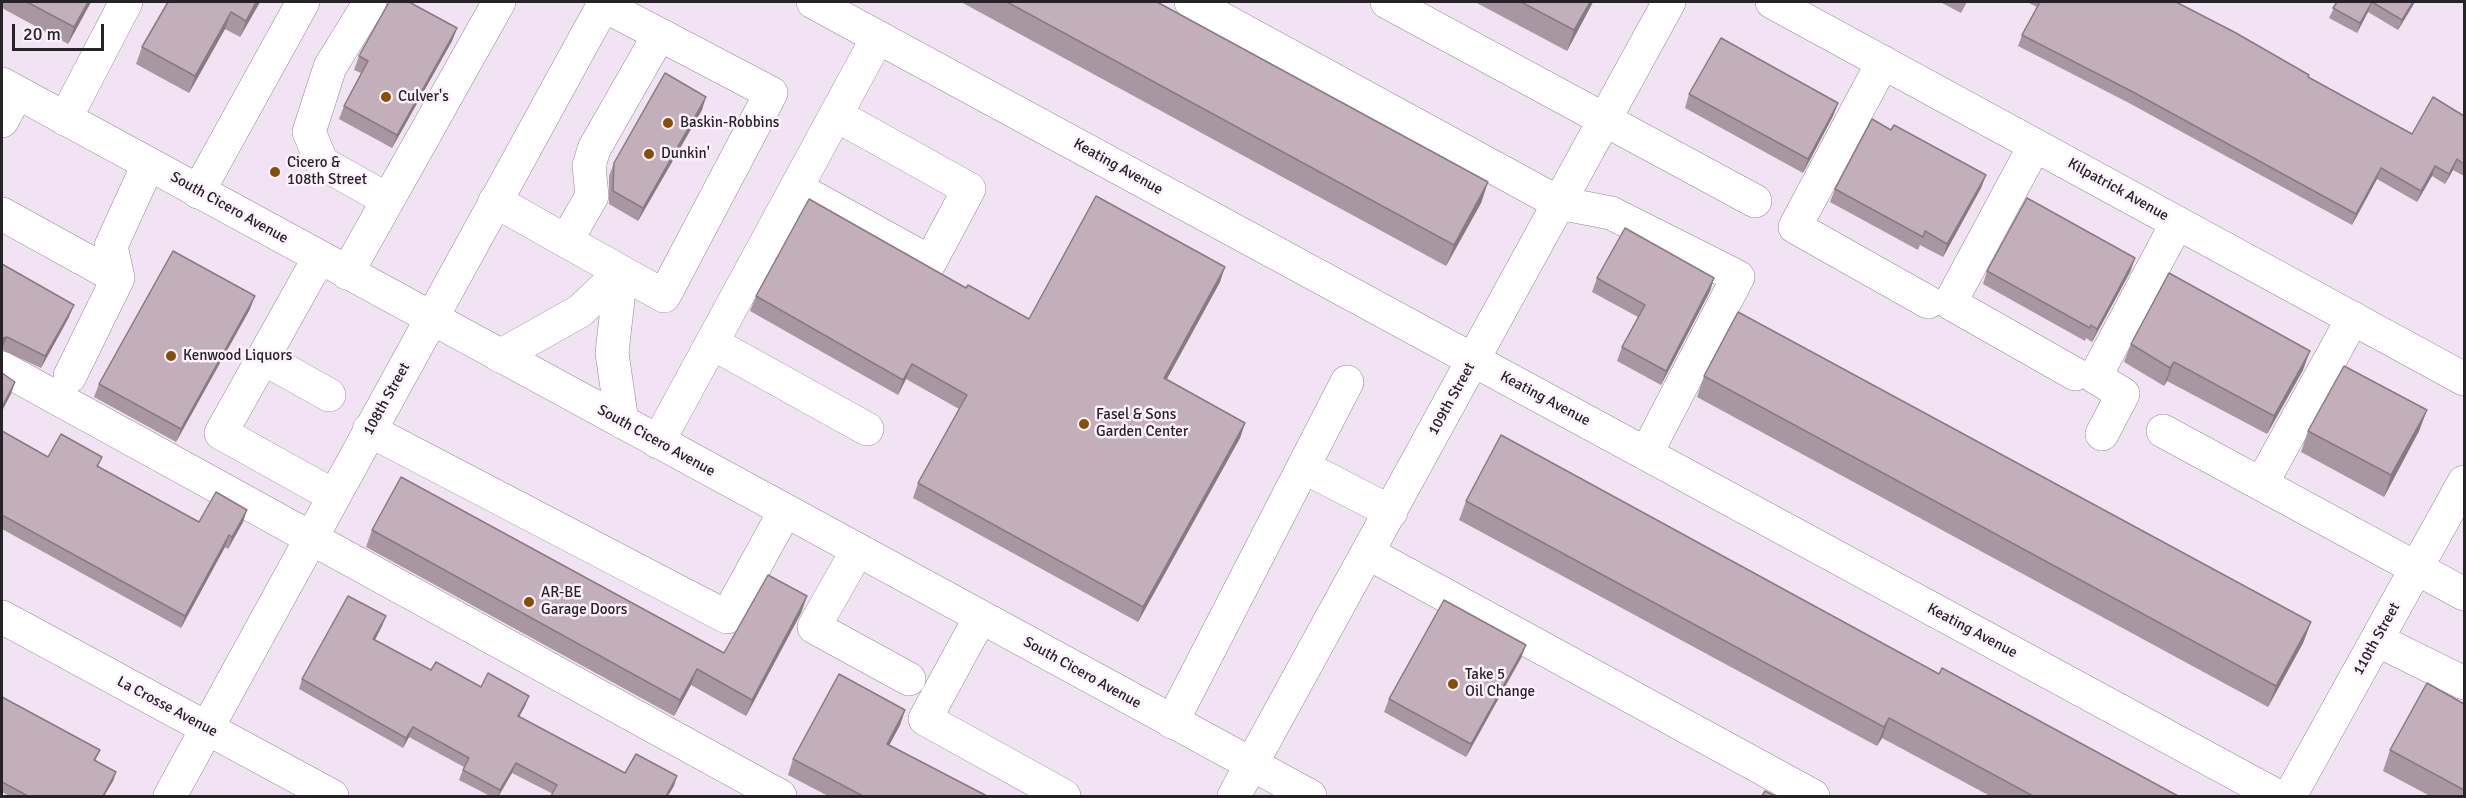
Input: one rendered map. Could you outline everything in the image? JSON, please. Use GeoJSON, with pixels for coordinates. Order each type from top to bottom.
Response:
{"type":"FeatureCollection","features":[{"type":"Feature","properties":{"kind":"street"},"geometry":{"type":"LineString","coordinates":[[65,119],[126,2]]}},
{"type":"Feature","properties":{"kind":"street"},"geometry":{"type":"LineString","coordinates":[[198,192],[303,2]]}},
{"type":"Feature","properties":{"kind":"street"},"geometry":{"type":"LineString","coordinates":[[370,2],[330,67],[324,92],[309,132],[322,163],[388,200]]}},
{"type":"Feature","properties":{"kind":"street"},"geometry":{"type":"LineString","coordinates":[[334,496],[221,433],[263,358],[333,265],[388,200],[499,2]]}},
{"type":"Feature","properties":{"kind":"street","name":"Keating Avenue"},"geometry":{"type":"LineString","coordinates":[[813,2],[2277,796]]}},
{"type":"Feature","properties":{"kind":"street"},"geometry":{"type":"LineString","coordinates":[[1191,2],[1559,203],[1611,213],[1738,277],[1646,454]]}},
{"type":"Feature","properties":{"kind":"street"},"geometry":{"type":"LineString","coordinates":[[1387,2],[1755,201]]}},
{"type":"Feature","properties":{"kind":"street","name":"109th Street"},"geometry":{"type":"LineString","coordinates":[[1234,796],[1669,2]]}},
{"type":"Feature","properties":{"kind":"street","name":"Kilpatrick Avenue"},"geometry":{"type":"LineString","coordinates":[[1772,2],[2464,379]]}},
{"type":"Feature","properties":{"kind":"street"},"geometry":{"type":"LineString","coordinates":[[495,201],[664,296],[771,93],[659,35],[604,3]]}},
{"type":"Feature","properties":{"kind":"street","name":"108th Street"},"geometry":{"type":"LineString","coordinates":[[170,796],[604,3]]}},
{"type":"Feature","properties":{"kind":"street"},"geometry":{"type":"LineString","coordinates":[[566,241],[592,196],[589,166],[594,149],[659,35]]}},
{"type":"Feature","properties":{"kind":"street"},"geometry":{"type":"LineString","coordinates":[[658,442],[878,37]]}},
{"type":"Feature","properties":{"kind":"street"},"geometry":{"type":"LineString","coordinates":[[1883,62],[1795,227],[1928,302]]}},
{"type":"Feature","properties":{"kind":"street","name":"South Cicero Avenue"},"geometry":{"type":"LineString","coordinates":[[7,99],[65,119],[1310,796]]}},
{"type":"Feature","properties":{"kind":"street"},"geometry":{"type":"LineString","coordinates":[[796,188],[930,262],[969,189],[836,115]]}},
{"type":"Feature","properties":{"kind":"street"},"geometry":{"type":"LineString","coordinates":[[2035,145],[1950,303],[2076,374]]}},
{"type":"Feature","properties":{"kind":"street"},"geometry":{"type":"LineString","coordinates":[[70,376],[118,278],[111,246],[148,165]]}},
{"type":"Feature","properties":{"kind":"street"},"geometry":{"type":"LineString","coordinates":[[2,214],[118,278]]}},
{"type":"Feature","properties":{"kind":"street"},"geometry":{"type":"LineString","coordinates":[[2102,434],[2124,394],[2095,377],[2177,223]]}},
{"type":"Feature","properties":{"kind":"street"},"geometry":{"type":"LineString","coordinates":[[500,356],[580,311],[621,272]]}},
{"type":"Feature","properties":{"kind":"street"},"geometry":{"type":"LineString","coordinates":[[621,272],[612,353],[622,422]]}},
{"type":"Feature","properties":{"kind":"street"},"geometry":{"type":"LineString","coordinates":[[2262,483],[2353,318]]}},
{"type":"Feature","properties":{"kind":"street"},"geometry":{"type":"LineString","coordinates":[[712,343],[867,429]]}},
{"type":"Feature","properties":{"kind":"street"},"geometry":{"type":"LineString","coordinates":[[263,358],[329,395]]}},
{"type":"Feature","properties":{"kind":"street"},"geometry":{"type":"LineString","coordinates":[[2,368],[780,796]]}},
{"type":"Feature","properties":{"kind":"street"},"geometry":{"type":"LineString","coordinates":[[1172,722],[1347,382]]}},
{"type":"Feature","properties":{"kind":"street"},"geometry":{"type":"LineString","coordinates":[[369,430],[727,617],[785,511]]}},
{"type":"Feature","properties":{"kind":"street"},"geometry":{"type":"LineString","coordinates":[[2163,431],[2464,594]]}},
{"type":"Feature","properties":{"kind":"street"},"geometry":{"type":"LineString","coordinates":[[1304,467],[1391,512]]}},
{"type":"Feature","properties":{"kind":"street","name":"110th Street"},"geometry":{"type":"LineString","coordinates":[[2290,796],[2464,482]]}},
{"type":"Feature","properties":{"kind":"street"},"geometry":{"type":"LineString","coordinates":[[857,551],[814,627],[909,679]]}},
{"type":"Feature","properties":{"kind":"street"},"geometry":{"type":"LineString","coordinates":[[1368,553],[1813,796]]}},
{"type":"Feature","properties":{"kind":"street","name":"La Crosse Avenue"},"geometry":{"type":"LineString","coordinates":[[2,617],[332,796]]}},
{"type":"Feature","properties":{"kind":"street"},"geometry":{"type":"LineString","coordinates":[[980,618],[925,719],[1064,796]]}},
{"type":"Feature","properties":{"kind":"street"},"geometry":{"type":"LineString","coordinates":[[2377,640],[2464,683]]}},
{"type":"Feature","properties":{"kind":"building"},"geometry":{"type":"Polygon","coordinates":[[[27,2],[88,2],[74,27],[27,2]]]}},
{"type":"Feature","properties":{"kind":"building"},"geometry":{"type":"Polygon","coordinates":[[[168,2],[256,2],[246,21],[231,12],[195,76],[142,47],[168,2]]]}},
{"type":"Feature","properties":{"kind":"building","name":"Culver's"},"geometry":{"type":"Polygon","coordinates":[[[389,2],[409,2],[457,28],[397,135],[344,106],[368,61],[359,56],[389,2]]]}},
{"type":"Feature","properties":{"kind":"building"},"geometry":{"type":"Polygon","coordinates":[[[1007,2],[1157,2],[1488,182],[1454,245],[1007,2]]]}},
{"type":"Feature","properties":{"kind":"building"},"geometry":{"type":"Polygon","coordinates":[[[1521,2],[1590,2],[1574,30],[1521,2]]]}},
{"type":"Feature","properties":{"kind":"building"},"geometry":{"type":"Polygon","coordinates":[[[2040,2],[2176,2],[2236,33],[2309,75],[2308,77],[2412,134],[2433,97],[2464,116],[2464,164],[2457,159],[2449,174],[2435,166],[2421,191],[2381,168],[2356,214],[2133,92],[2022,35],[2040,2]]]}},
{"type":"Feature","properties":{"kind":"building"},"geometry":{"type":"Polygon","coordinates":[[[2337,2],[2372,2],[2360,23],[2333,8],[2337,2]]]}},
{"type":"Feature","properties":{"kind":"building"},"geometry":{"type":"Polygon","coordinates":[[[2372,2],[2413,2],[2402,20],[2372,2]]]}},
{"type":"Feature","properties":{"kind":"building"},"geometry":{"type":"Polygon","coordinates":[[[1721,38],[1838,103],[1808,159],[1689,94],[1721,38]]]}},
{"type":"Feature","properties":{"kind":"building","name":"Dunkin'"},"geometry":{"type":"Polygon","coordinates":[[[665,73],[706,97],[643,208],[613,191],[614,163],[665,73]]]}},
{"type":"Feature","properties":{"kind":"building"},"geometry":{"type":"Polygon","coordinates":[[[1872,119],[1891,130],[1894,125],[1986,175],[1947,244],[1925,231],[1923,237],[1835,189],[1872,119]]]}},
{"type":"Feature","properties":{"kind":"building","name":"Fasel & Sons Garden Center"},"geometry":{"type":"Polygon","coordinates":[[[1096,196],[1225,267],[1164,378],[1245,423],[1143,607],[918,483],[967,395],[912,364],[903,380],[756,296],[809,199],[966,288],[968,285],[1029,319],[1096,196]]]}},
{"type":"Feature","properties":{"kind":"building"},"geometry":{"type":"Polygon","coordinates":[[[2027,198],[2135,258],[2097,329],[2091,325],[2090,328],[1987,271],[2027,198]]]}},
{"type":"Feature","properties":{"kind":"building"},"geometry":{"type":"Polygon","coordinates":[[[1625,228],[1714,278],[1666,371],[1622,347],[1645,305],[1597,278],[1625,228]]]}},
{"type":"Feature","properties":{"kind":"building","name":"Kenwood Liquors"},"geometry":{"type":"Polygon","coordinates":[[[173,251],[255,296],[181,429],[99,384],[173,251]]]}},
{"type":"Feature","properties":{"kind":"building"},"geometry":{"type":"Polygon","coordinates":[[[2,264],[74,305],[45,356],[7,337],[2,338],[2,264]]]}},
{"type":"Feature","properties":{"kind":"building"},"geometry":{"type":"Polygon","coordinates":[[[2169,273],[2310,351],[2274,416],[2174,362],[2170,368],[2131,344],[2169,273]]]}},
{"type":"Feature","properties":{"kind":"building"},"geometry":{"type":"Polygon","coordinates":[[[1738,312],[2311,622],[2276,686],[1704,376],[1738,312]]]}},
{"type":"Feature","properties":{"kind":"building"},"geometry":{"type":"Polygon","coordinates":[[[2344,366],[2427,410],[2391,475],[2308,431],[2344,366]]]}},
{"type":"Feature","properties":{"kind":"building"},"geometry":{"type":"Polygon","coordinates":[[[2,373],[15,382],[2,407],[2,373]]]}},
{"type":"Feature","properties":{"kind":"building"},"geometry":{"type":"Polygon","coordinates":[[[2,431],[48,457],[61,434],[102,457],[97,466],[199,522],[216,492],[247,510],[232,537],[229,535],[185,616],[2,515],[2,431]]]}},
{"type":"Feature","properties":{"kind":"building"},"geometry":{"type":"Polygon","coordinates":[[[1501,435],[1939,674],[1942,668],[2178,796],[2033,796],[1889,718],[1884,727],[1466,501],[1501,435]]]}},
{"type":"Feature","properties":{"kind":"building","name":"AR-BE Garage Doors"},"geometry":{"type":"Polygon","coordinates":[[[401,477],[724,653],[768,575],[807,596],[752,700],[697,669],[680,700],[372,530],[401,477]]]}},
{"type":"Feature","properties":{"kind":"building"},"geometry":{"type":"Polygon","coordinates":[[[348,596],[386,616],[373,639],[431,670],[436,662],[481,687],[488,673],[529,696],[518,716],[625,773],[636,754],[677,776],[666,796],[551,796],[557,785],[516,763],[500,790],[463,770],[469,758],[413,727],[406,738],[302,679],[348,596]]]}},
{"type":"Feature","properties":{"kind":"building","name":"Take 5 Oil Change"},"geometry":{"type":"Polygon","coordinates":[[[1444,600],[1526,645],[1471,744],[1389,699],[1444,600]]]}},
{"type":"Feature","properties":{"kind":"building"},"geometry":{"type":"Polygon","coordinates":[[[839,674],[905,710],[887,744],[987,796],[863,796],[793,759],[839,674]]]}},
{"type":"Feature","properties":{"kind":"building"},"geometry":{"type":"Polygon","coordinates":[[[2427,683],[2464,704],[2464,790],[2390,750],[2427,683]]]}},
{"type":"Feature","properties":{"kind":"building"},"geometry":{"type":"Polygon","coordinates":[[[2,697],[100,750],[94,760],[116,772],[103,796],[28,796],[2,782],[2,697]]]}},
{"type":"Feature","properties":{"kind":"building"},"geometry":{"type":"Polygon","coordinates":[[[1765,791],[1775,796],[1762,796],[1765,791]]]}},
{"type":"Feature","properties":{"kind":"place","name":"Culver's"},"geometry":{"type":"Point","coordinates":[386,97]}},
{"type":"Feature","properties":{"kind":"place","name":"Baskin-Robbins"},"geometry":{"type":"Point","coordinates":[668,123]}},
{"type":"Feature","properties":{"kind":"place","name":"Dunkin'"},"geometry":{"type":"Point","coordinates":[649,154]}},
{"type":"Feature","properties":{"kind":"place","name":"Cicero & 108th Street"},"geometry":{"type":"Point","coordinates":[275,172]}},
{"type":"Feature","properties":{"kind":"place","name":"Kenwood Liquors"},"geometry":{"type":"Point","coordinates":[171,356]}},
{"type":"Feature","properties":{"kind":"place","name":"Fasel & Sons Garden Center"},"geometry":{"type":"Point","coordinates":[1084,424]}},
{"type":"Feature","properties":{"kind":"place","name":"AR-BE Garage Doors"},"geometry":{"type":"Point","coordinates":[529,602]}},
{"type":"Feature","properties":{"kind":"place","name":"Take 5 Oil Change"},"geometry":{"type":"Point","coordinates":[1453,684]}}]}
